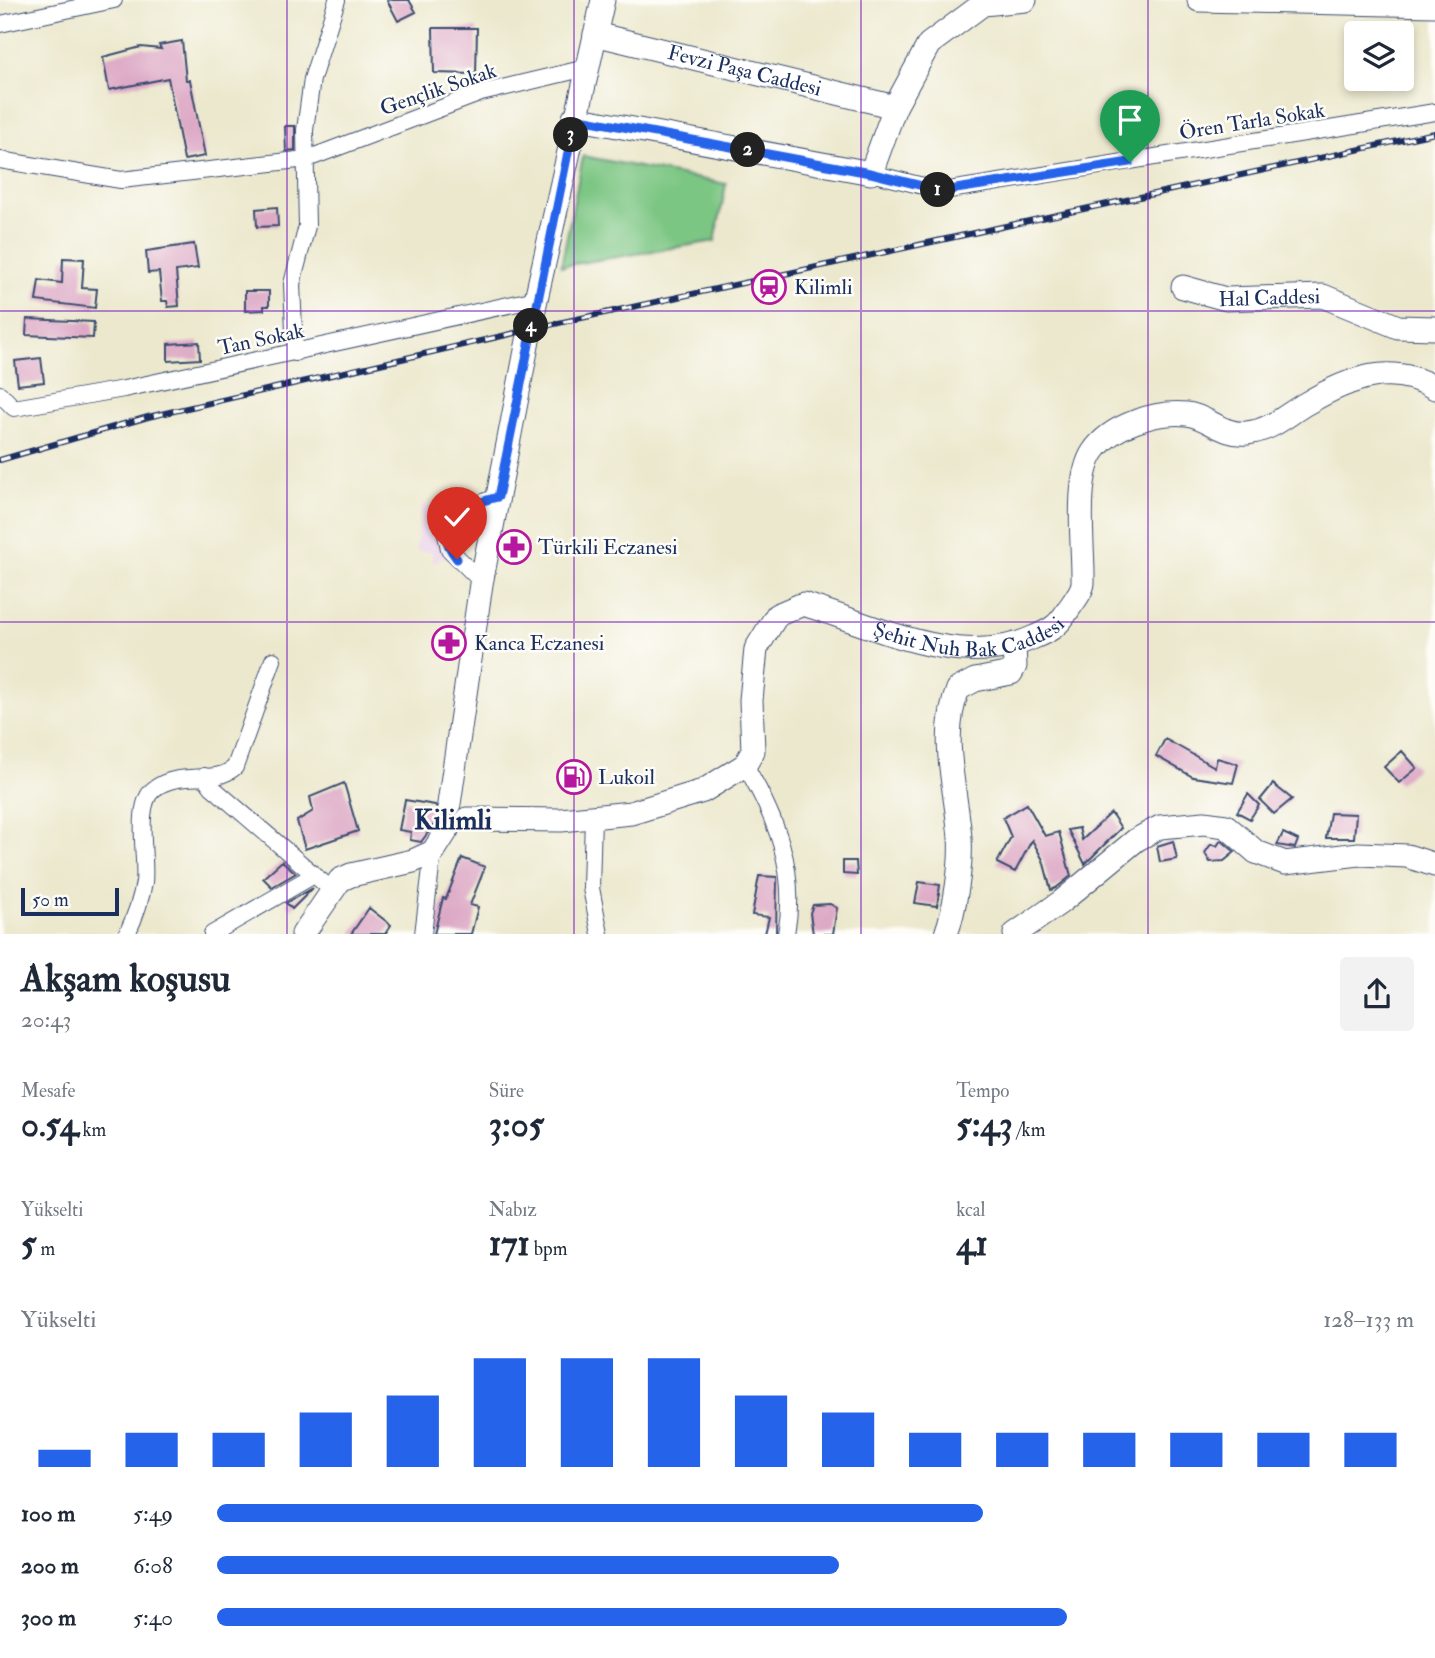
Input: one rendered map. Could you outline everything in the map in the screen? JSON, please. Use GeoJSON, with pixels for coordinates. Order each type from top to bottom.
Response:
{"type":"FeatureCollection","features":[{"type":"Feature","properties":{"kind":"main road"},"geometry":{"type":"LineString","coordinates":[[303,933],[340,880],[351,874],[413,861],[433,852],[457,825],[463,807],[449,804],[481,581],[536,299],[603,0]]}},
{"type":"Feature","properties":{"kind":"main road"},"geometry":{"type":"LineString","coordinates":[[575,118],[870,173],[895,107],[929,44],[983,4],[1016,0]]}},
{"type":"Feature","properties":{"kind":"main road"},"geometry":{"type":"LineString","coordinates":[[1199,0],[1435,5]]}},
{"type":"Feature","properties":{"kind":"main road","name":"Fevzi Paşa Caddesi"},"geometry":{"type":"LineString","coordinates":[[595,34],[895,107]]}},
{"type":"Feature","properties":{"kind":"main road","name":"Hal Caddesi"},"geometry":{"type":"LineString","coordinates":[[1183,288],[1226,299],[1323,296],[1398,327],[1435,328]]}},
{"type":"Feature","properties":{"kind":"main road","name":"Şehit Nuh Bak Caddesi"},"geometry":{"type":"LineString","coordinates":[[745,765],[753,751],[751,700],[756,649],[777,615],[803,604],[917,641],[975,651],[1014,646],[1058,626],[1083,587],[1083,487],[1093,453],[1120,427],[1152,418],[1189,414],[1217,429],[1244,434],[1273,427],[1308,403],[1379,372],[1414,376],[1435,388]]}},
{"type":"Feature","properties":{"kind":"main road"},"geometry":{"type":"LineString","coordinates":[[946,933],[951,920],[960,841],[948,755],[949,712],[958,689],[975,680],[1011,673],[1015,666],[1014,646]]}},
{"type":"Feature","properties":{"kind":"main road"},"geometry":{"type":"LineString","coordinates":[[457,825],[561,820],[631,813],[703,791],[745,765]]}},
{"type":"Feature","properties":{"kind":"main road"},"geometry":{"type":"LineString","coordinates":[[1015,933],[1061,902],[1136,840],[1160,827],[1204,823],[1226,826],[1255,852],[1285,863],[1359,854],[1407,856],[1435,865]]}},
{"type":"Feature","properties":{"kind":"street"},"geometry":{"type":"LineString","coordinates":[[0,24],[114,0]]}},
{"type":"Feature","properties":{"kind":"street"},"geometry":{"type":"LineString","coordinates":[[295,353],[292,284],[307,226],[306,130],[312,79],[337,0]]}},
{"type":"Feature","properties":{"kind":"street","name":"Gençlik Sokak"},"geometry":{"type":"LineString","coordinates":[[0,160],[121,180],[307,159],[481,93],[586,68]]}},
{"type":"Feature","properties":{"kind":"street","name":"Ören Tarla Sokak"},"geometry":{"type":"LineString","coordinates":[[870,173],[943,191],[1435,112]]}},
{"type":"Feature","properties":{"kind":"street","name":"Tan Sokak"},"geometry":{"type":"LineString","coordinates":[[0,394],[14,408],[124,389],[536,299]]}},
{"type":"Feature","properties":{"kind":"street"},"geometry":{"type":"LineString","coordinates":[[481,581],[449,548],[446,534],[452,520],[464,508],[498,497]]}},
{"type":"Feature","properties":{"kind":"street"},"geometry":{"type":"LineString","coordinates":[[127,933],[144,881],[142,811],[145,799],[154,789],[168,782],[226,774],[238,762],[273,660]]}},
{"type":"Feature","properties":{"kind":"street"},"geometry":{"type":"LineString","coordinates":[[745,765],[771,813],[786,859],[790,893],[786,933]]}},
{"type":"Feature","properties":{"kind":"street"},"geometry":{"type":"LineString","coordinates":[[204,776],[212,787],[333,891]]}},
{"type":"Feature","properties":{"kind":"street"},"geometry":{"type":"LineString","coordinates":[[593,817],[591,888],[600,933]]}},
{"type":"Feature","properties":{"kind":"street"},"geometry":{"type":"LineString","coordinates":[[423,933],[433,852]]}},
{"type":"Feature","properties":{"kind":"street"},"geometry":{"type":"LineString","coordinates":[[212,933],[314,875]]}},
{"type":"Feature","properties":{"kind":"shaded area"},"geometry":{"type":"Polygon","coordinates":[[[431,501],[452,504],[448,558],[439,557],[438,562],[432,561],[433,552],[416,550],[422,505],[430,507],[431,501]]]}},
{"type":"Feature","properties":{"kind":"green space"},"geometry":{"type":"Polygon","coordinates":[[[583,156],[726,184],[715,241],[561,266],[583,156]]]}},
{"type":"Feature","properties":{"kind":"building"},"geometry":{"type":"Polygon","coordinates":[[[387,0],[409,0],[416,12],[398,21],[387,0]]]}},
{"type":"Feature","properties":{"kind":"building"},"geometry":{"type":"Polygon","coordinates":[[[433,28],[477,28],[476,74],[434,73],[433,28]]]}},
{"type":"Feature","properties":{"kind":"building"},"geometry":{"type":"Polygon","coordinates":[[[182,41],[186,80],[190,80],[205,156],[184,160],[168,78],[109,90],[103,57],[141,47],[161,49],[159,45],[182,41]]]}},
{"type":"Feature","properties":{"kind":"building"},"geometry":{"type":"Polygon","coordinates":[[[285,126],[295,126],[295,150],[286,151],[285,126]]]}},
{"type":"Feature","properties":{"kind":"building"},"geometry":{"type":"Polygon","coordinates":[[[277,207],[278,226],[257,227],[256,209],[277,207]]]}},
{"type":"Feature","properties":{"kind":"building"},"geometry":{"type":"Polygon","coordinates":[[[194,244],[198,268],[176,271],[179,306],[168,307],[167,301],[162,301],[159,272],[148,273],[146,251],[194,244]]]}},
{"type":"Feature","properties":{"kind":"building"},"geometry":{"type":"Polygon","coordinates":[[[63,258],[84,259],[82,288],[97,289],[95,308],[36,301],[39,280],[62,283],[63,258]]]}},
{"type":"Feature","properties":{"kind":"building"},"geometry":{"type":"Polygon","coordinates":[[[245,291],[269,291],[269,306],[264,306],[264,310],[245,311],[245,291]]]}},
{"type":"Feature","properties":{"kind":"building"},"geometry":{"type":"Polygon","coordinates":[[[27,319],[94,322],[93,338],[26,335],[27,319]]]}},
{"type":"Feature","properties":{"kind":"building"},"geometry":{"type":"Polygon","coordinates":[[[199,342],[200,359],[168,361],[168,344],[199,342]]]}},
{"type":"Feature","properties":{"kind":"building"},"geometry":{"type":"Polygon","coordinates":[[[41,358],[44,382],[18,385],[15,361],[41,358]]]}},
{"type":"Feature","properties":{"kind":"building"},"geometry":{"type":"Polygon","coordinates":[[[1165,739],[1215,767],[1217,758],[1238,764],[1233,783],[1193,777],[1156,756],[1165,739]]]}},
{"type":"Feature","properties":{"kind":"building"},"geometry":{"type":"Polygon","coordinates":[[[1402,751],[1417,768],[1399,783],[1384,767],[1402,751]]]}},
{"type":"Feature","properties":{"kind":"building"},"geometry":{"type":"Polygon","coordinates":[[[344,783],[358,831],[305,849],[297,821],[313,811],[310,797],[344,783]]]}},
{"type":"Feature","properties":{"kind":"building"},"geometry":{"type":"Polygon","coordinates":[[[1273,784],[1292,799],[1274,814],[1260,800],[1273,784]]]}},
{"type":"Feature","properties":{"kind":"building"},"geometry":{"type":"Polygon","coordinates":[[[1248,794],[1259,805],[1250,819],[1237,812],[1248,794]]]}},
{"type":"Feature","properties":{"kind":"building"},"geometry":{"type":"Polygon","coordinates":[[[405,800],[435,805],[444,817],[436,822],[421,842],[410,840],[411,832],[399,830],[405,800]]]}},
{"type":"Feature","properties":{"kind":"building"},"geometry":{"type":"Polygon","coordinates":[[[1027,804],[1045,836],[1059,832],[1071,876],[1051,890],[1043,860],[1032,840],[1015,872],[997,863],[1011,837],[1003,818],[1027,804]]]}},
{"type":"Feature","properties":{"kind":"building"},"geometry":{"type":"Polygon","coordinates":[[[1111,813],[1121,828],[1085,864],[1068,830],[1079,828],[1082,840],[1111,813]]]}},
{"type":"Feature","properties":{"kind":"building"},"geometry":{"type":"Polygon","coordinates":[[[1330,813],[1356,814],[1354,838],[1326,838],[1330,813]]]}},
{"type":"Feature","properties":{"kind":"building"},"geometry":{"type":"Polygon","coordinates":[[[1283,833],[1298,840],[1295,848],[1277,845],[1283,833]]]}},
{"type":"Feature","properties":{"kind":"building"},"geometry":{"type":"Polygon","coordinates":[[[1221,840],[1235,852],[1224,861],[1210,862],[1205,853],[1211,844],[1217,846],[1221,840]]]}},
{"type":"Feature","properties":{"kind":"building"},"geometry":{"type":"Polygon","coordinates":[[[1173,841],[1177,859],[1160,862],[1157,846],[1173,841]]]}},
{"type":"Feature","properties":{"kind":"building"},"geometry":{"type":"Polygon","coordinates":[[[462,858],[485,867],[470,905],[478,907],[471,934],[434,934],[443,898],[446,899],[462,858]]]}},
{"type":"Feature","properties":{"kind":"building"},"geometry":{"type":"Polygon","coordinates":[[[282,861],[296,873],[272,887],[263,878],[282,861]]]}},
{"type":"Feature","properties":{"kind":"building"},"geometry":{"type":"Polygon","coordinates":[[[843,861],[856,861],[857,875],[843,874],[843,861]]]}},
{"type":"Feature","properties":{"kind":"building"},"geometry":{"type":"Polygon","coordinates":[[[759,876],[777,877],[776,934],[765,934],[769,917],[752,915],[759,876]]]}},
{"type":"Feature","properties":{"kind":"building"},"geometry":{"type":"Polygon","coordinates":[[[919,882],[940,885],[937,906],[915,903],[919,882]]]}},
{"type":"Feature","properties":{"kind":"building"},"geometry":{"type":"Polygon","coordinates":[[[313,888],[292,909],[286,903],[313,888]]]}},
{"type":"Feature","properties":{"kind":"building"},"geometry":{"type":"Polygon","coordinates":[[[830,904],[837,908],[833,934],[813,934],[810,913],[813,905],[830,904]]]}},
{"type":"Feature","properties":{"kind":"building"},"geometry":{"type":"Polygon","coordinates":[[[369,908],[391,925],[385,934],[351,934],[369,908]]]}},
{"type":"Feature","properties":{"kind":"railway"},"geometry":{"type":"LineString","coordinates":[[0,460],[148,417],[563,322],[1435,133]]}},
{"type":"Feature","properties":{"kind":"place","name":"Kilimli"},"geometry":{"type":"Point","coordinates":[769,287]}},
{"type":"Feature","properties":{"kind":"place","name":"Türkili Eczanesi"},"geometry":{"type":"Point","coordinates":[514,547]}},
{"type":"Feature","properties":{"kind":"place","name":"Kanca Eczanesi"},"geometry":{"type":"Point","coordinates":[449,643]}},
{"type":"Feature","properties":{"kind":"place","name":"Lukoil"},"geometry":{"type":"Point","coordinates":[574,777]}},
{"type":"Feature","properties":{"kind":"district","name":"Kilimli"},"geometry":{"type":"Point","coordinates":[453,819]}},
{"type":"Feature","properties":{"kind":"route"},"geometry":{"type":"LineString","coordinates":[[457,559],[446,542],[448,526],[458,511],[498,497],[536,299],[575,118],[870,173],[943,191],[1130,162]]}}]}
